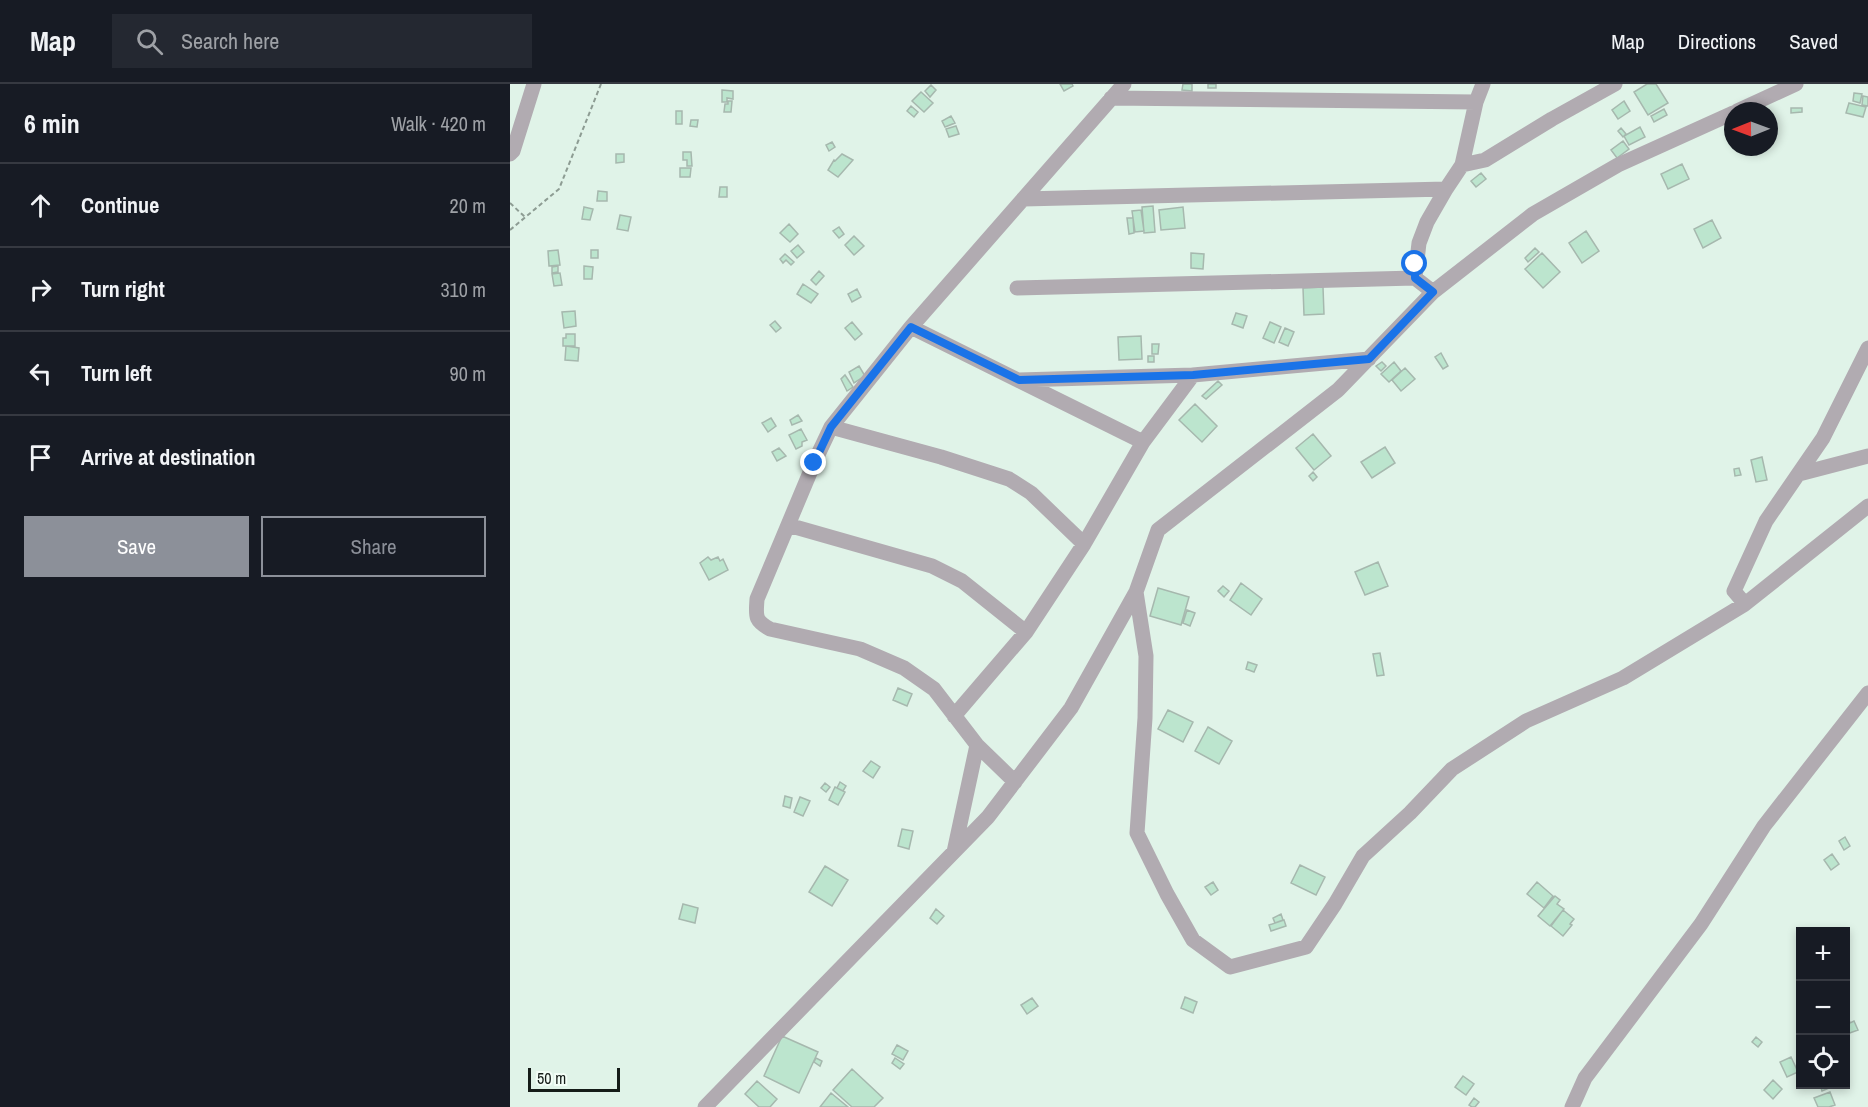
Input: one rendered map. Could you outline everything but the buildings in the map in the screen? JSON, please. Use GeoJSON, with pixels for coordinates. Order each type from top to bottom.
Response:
{"type":"FeatureCollection","features":[{"type":"Feature","properties":{"kind":"street"},"geometry":{"type":"LineString","coordinates":[[510,154],[513,151],[534,84]]}},
{"type":"Feature","properties":{"kind":"street"},"geometry":{"type":"LineString","coordinates":[[1015,782],[977,745],[934,689],[904,668],[860,649],[770,629],[760,623],[756,615],[757,599],[831,427],[911,327],[1124,84]]}},
{"type":"Feature","properties":{"kind":"street"},"geometry":{"type":"LineString","coordinates":[[1415,278],[1419,243],[1427,222],[1462,165],[1476,102],[1483,84]]}},
{"type":"Feature","properties":{"kind":"street"},"geometry":{"type":"LineString","coordinates":[[1462,165],[1485,160],[1615,84]]}},
{"type":"Feature","properties":{"kind":"street"},"geometry":{"type":"LineString","coordinates":[[1757,102],[1796,84]]}},
{"type":"Feature","properties":{"kind":"street"},"geometry":{"type":"LineString","coordinates":[[1111,98],[1476,102]]}},
{"type":"Feature","properties":{"kind":"street"},"geometry":{"type":"LineString","coordinates":[[705,1107],[988,818],[1071,708],[1136,592],[1158,530],[1338,390],[1433,292],[1533,214],[1618,165],[1724,117]]}},
{"type":"Feature","properties":{"kind":"street"},"geometry":{"type":"LineString","coordinates":[[1023,199],[1446,189]]}},
{"type":"Feature","properties":{"kind":"street"},"geometry":{"type":"LineString","coordinates":[[1017,288],[1415,278],[1433,292]]}},
{"type":"Feature","properties":{"kind":"street"},"geometry":{"type":"LineString","coordinates":[[911,327],[1143,442]]}},
{"type":"Feature","properties":{"kind":"street"},"geometry":{"type":"LineString","coordinates":[[1745,604],[1734,591],[1766,521],[1824,438],[1868,348]]}},
{"type":"Feature","properties":{"kind":"street"},"geometry":{"type":"LineString","coordinates":[[1019,380],[1193,375],[1369,359]]}},
{"type":"Feature","properties":{"kind":"street"},"geometry":{"type":"LineString","coordinates":[[954,716],[1026,632],[1084,544],[1143,442],[1193,375]]}},
{"type":"Feature","properties":{"kind":"street"},"geometry":{"type":"LineString","coordinates":[[831,427],[941,457],[1009,479],[1031,493],[1084,544]]}},
{"type":"Feature","properties":{"kind":"street"},"geometry":{"type":"LineString","coordinates":[[1799,474],[1868,456]]}},
{"type":"Feature","properties":{"kind":"street"},"geometry":{"type":"LineString","coordinates":[[1136,592],[1146,656],[1145,718],[1137,833],[1193,940],[1230,967],[1306,946],[1335,904],[1363,856],[1410,813],[1452,769],[1526,721],[1623,678],[1745,604],[1868,506]]}},
{"type":"Feature","properties":{"kind":"street"},"geometry":{"type":"LineString","coordinates":[[788,525],[932,566],[962,581],[1026,632]]}},
{"type":"Feature","properties":{"kind":"street"},"geometry":{"type":"LineString","coordinates":[[1572,1107],[1586,1078],[1701,924],[1764,826],[1868,693]]}},
{"type":"Feature","properties":{"kind":"street"},"geometry":{"type":"LineString","coordinates":[[954,852],[977,745]]}},
{"type":"Feature","properties":{"kind":"path"},"geometry":{"type":"LineString","coordinates":[[510,230],[559,189],[601,84]]}},
{"type":"Feature","properties":{"kind":"path"},"geometry":{"type":"LineString","coordinates":[[510,203],[525,217]]}},
{"type":"Feature","properties":{"kind":"route"},"geometry":{"type":"LineString","coordinates":[[814,463],[831,427],[911,327],[1019,380],[1193,375],[1369,359],[1433,292],[1415,278],[1415,264]]}}]}
